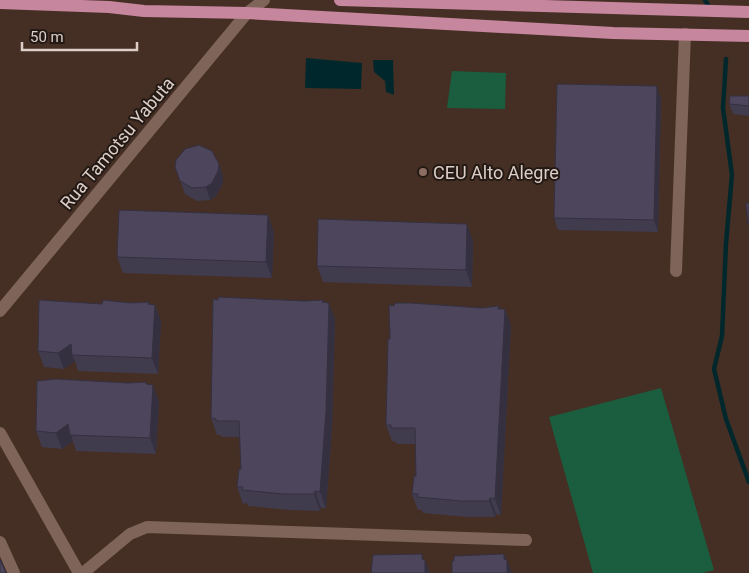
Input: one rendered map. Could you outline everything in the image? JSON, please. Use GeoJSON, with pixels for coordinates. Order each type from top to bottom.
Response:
{"type":"FeatureCollection","features":[{"type":"Feature","properties":{"kind":"main road"},"geometry":{"type":"LineString","coordinates":[[340,0],[749,12]]}},
{"type":"Feature","properties":{"kind":"main road"},"geometry":{"type":"LineString","coordinates":[[0,3],[109,7],[144,11],[247,13],[613,33],[749,36]]}},
{"type":"Feature","properties":{"kind":"street","name":"Rua Tamotsu Yabuta"},"geometry":{"type":"LineString","coordinates":[[0,311],[247,13],[264,0]]}},
{"type":"Feature","properties":{"kind":"street"},"geometry":{"type":"LineString","coordinates":[[676,271],[685,34]]}},
{"type":"Feature","properties":{"kind":"street"},"geometry":{"type":"LineString","coordinates":[[0,432],[81,573],[130,534],[147,528],[526,540]]}},
{"type":"Feature","properties":{"kind":"street"},"geometry":{"type":"LineString","coordinates":[[0,542],[14,573]]}},
{"type":"Feature","properties":{"kind":"green space"},"geometry":{"type":"Polygon","coordinates":[[[452,71],[506,73],[505,109],[447,108],[452,71]]]}},
{"type":"Feature","properties":{"kind":"green space"},"geometry":{"type":"Polygon","coordinates":[[[661,388],[714,570],[703,573],[593,573],[549,417],[661,388]]]}},
{"type":"Feature","properties":{"kind":"water"},"geometry":{"type":"Polygon","coordinates":[[[306,58],[362,63],[361,89],[305,88],[306,58]]]}},
{"type":"Feature","properties":{"kind":"water"},"geometry":{"type":"Polygon","coordinates":[[[373,60],[393,60],[394,95],[386,92],[385,81],[374,72],[373,60]]]}},
{"type":"Feature","properties":{"kind":"building"},"geometry":{"type":"Polygon","coordinates":[[[557,84],[657,86],[654,220],[554,218],[557,84]]]}},
{"type":"Feature","properties":{"kind":"building"},"geometry":{"type":"Polygon","coordinates":[[[730,96],[749,96],[749,106],[729,104],[730,96]]]}},
{"type":"Feature","properties":{"kind":"building"},"geometry":{"type":"Polygon","coordinates":[[[199,145],[212,151],[219,164],[218,171],[212,183],[206,187],[192,188],[180,181],[175,167],[176,160],[185,149],[199,145]]]}},
{"type":"Feature","properties":{"kind":"building"},"geometry":{"type":"Polygon","coordinates":[[[746,203],[749,203],[749,224],[748,224],[746,203]]]}},
{"type":"Feature","properties":{"kind":"building"},"geometry":{"type":"Polygon","coordinates":[[[119,210],[268,215],[266,262],[117,257],[119,210]]]}},
{"type":"Feature","properties":{"kind":"building"},"geometry":{"type":"Polygon","coordinates":[[[318,219],[467,224],[466,270],[317,266],[318,219]]]}},
{"type":"Feature","properties":{"kind":"building"},"geometry":{"type":"Polygon","coordinates":[[[218,297],[305,301],[323,300],[322,302],[329,303],[326,411],[320,492],[315,491],[314,494],[283,494],[242,490],[243,487],[237,487],[239,469],[241,469],[239,421],[216,421],[216,419],[211,418],[213,299],[218,300],[218,297]]]}},
{"type":"Feature","properties":{"kind":"building"},"geometry":{"type":"Polygon","coordinates":[[[39,300],[102,304],[103,300],[131,303],[149,302],[148,304],[155,305],[152,358],[72,355],[71,344],[58,353],[38,351],[39,300]]]}},
{"type":"Feature","properties":{"kind":"building"},"geometry":{"type":"Polygon","coordinates":[[[395,303],[482,308],[499,306],[498,309],[505,309],[495,499],[490,498],[489,501],[461,501],[417,497],[418,494],[412,494],[414,476],[416,476],[415,428],[391,428],[391,425],[386,425],[388,339],[390,339],[389,305],[394,306],[395,303]]]}},
{"type":"Feature","properties":{"kind":"building"},"geometry":{"type":"Polygon","coordinates":[[[56,379],[129,383],[146,382],[146,384],[153,385],[150,438],[70,435],[68,424],[56,433],[36,431],[37,381],[56,379]]]}},
{"type":"Feature","properties":{"kind":"building"},"geometry":{"type":"Polygon","coordinates":[[[422,554],[422,559],[425,560],[425,573],[371,573],[373,555],[422,554]]]}},
{"type":"Feature","properties":{"kind":"building"},"geometry":{"type":"Polygon","coordinates":[[[504,554],[504,559],[507,560],[507,573],[452,573],[454,556],[504,554]]]}},
{"type":"Feature","properties":{"kind":"building"},"geometry":{"type":"Polygon","coordinates":[[[0,559],[6,573],[0,573],[0,559]]]}},
{"type":"Feature","properties":{"kind":"waterway"},"geometry":{"type":"LineString","coordinates":[[705,0],[708,5]]}},
{"type":"Feature","properties":{"kind":"waterway"},"geometry":{"type":"LineString","coordinates":[[726,59],[723,108],[732,175],[726,243],[722,336],[714,369],[726,419],[749,482]]}},
{"type":"Feature","properties":{"kind":"place","name":"CEU Alto Alegre"},"geometry":{"type":"Point","coordinates":[423,172]}}]}
